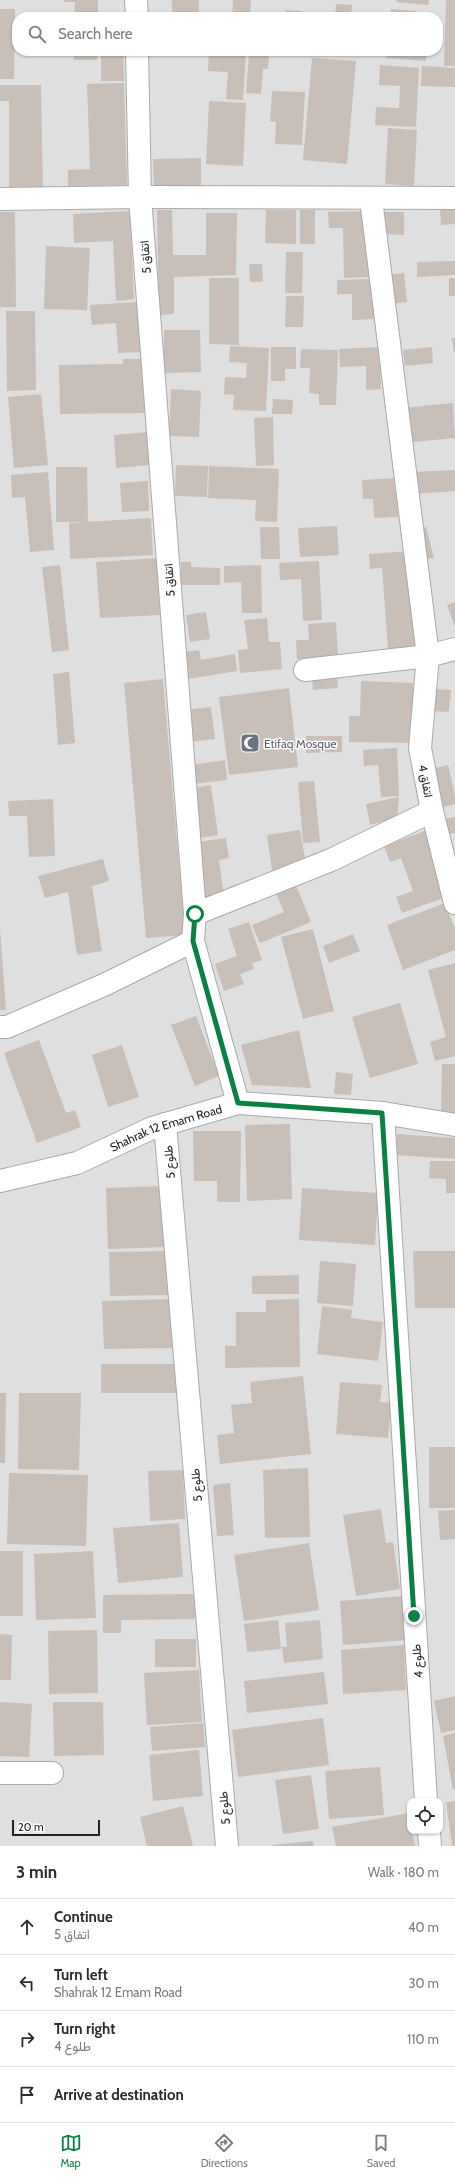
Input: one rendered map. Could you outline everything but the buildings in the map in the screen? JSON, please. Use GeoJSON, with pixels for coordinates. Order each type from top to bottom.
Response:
{"type":"FeatureCollection","features":[{"type":"Feature","properties":{"kind":"street"},"geometry":{"type":"LineString","coordinates":[[136,0],[137,12]]}},
{"type":"Feature","properties":{"kind":"street","name":"اتفاق 5"},"geometry":{"type":"LineString","coordinates":[[137,56],[140,197],[195,914],[193,941],[238,1103]]}},
{"type":"Feature","properties":{"kind":"street"},"geometry":{"type":"LineString","coordinates":[[0,199],[140,197],[371,199],[455,198]]}},
{"type":"Feature","properties":{"kind":"street","name":"اتفاق 4"},"geometry":{"type":"LineString","coordinates":[[371,199],[428,656],[420,748],[432,811],[455,903]]}},
{"type":"Feature","properties":{"kind":"street"},"geometry":{"type":"LineString","coordinates":[[305,670],[428,656],[455,649]]}},
{"type":"Feature","properties":{"kind":"street"},"geometry":{"type":"LineString","coordinates":[[195,914],[331,860],[432,811]]}},
{"type":"Feature","properties":{"kind":"street"},"geometry":{"type":"LineString","coordinates":[[0,1027],[7,1028],[106,984],[193,941]]}},
{"type":"Feature","properties":{"kind":"street","name":"Shahrak 12 Emam Road"},"geometry":{"type":"LineString","coordinates":[[0,1182],[77,1163],[152,1128],[238,1103],[382,1113],[455,1125]]}},
{"type":"Feature","properties":{"kind":"street","name":"طلوع 4"},"geometry":{"type":"LineString","coordinates":[[382,1113],[426,1798]]}},
{"type":"Feature","properties":{"kind":"street","name":"طلوع 5"},"geometry":{"type":"LineString","coordinates":[[165,1124],[227,1846]]}},
{"type":"Feature","properties":{"kind":"street"},"geometry":{"type":"LineString","coordinates":[[0,1773],[52,1773]]}},
{"type":"Feature","properties":{"kind":"street"},"geometry":{"type":"LineString","coordinates":[[428,1834],[430,1846]]}},
{"type":"Feature","properties":{"kind":"shaded area"},"geometry":{"type":"Polygon","coordinates":[[[0,0],[455,0],[455,1846],[0,1846],[0,0]]]}},
{"type":"Feature","properties":{"kind":"place","name":"Etifaq Mosque"},"geometry":{"type":"Point","coordinates":[250,743]}},
{"type":"Feature","properties":{"kind":"route"},"geometry":{"type":"LineString","coordinates":[[195,914],[193,941],[238,1103],[382,1113],[414,1616]]}}]}
